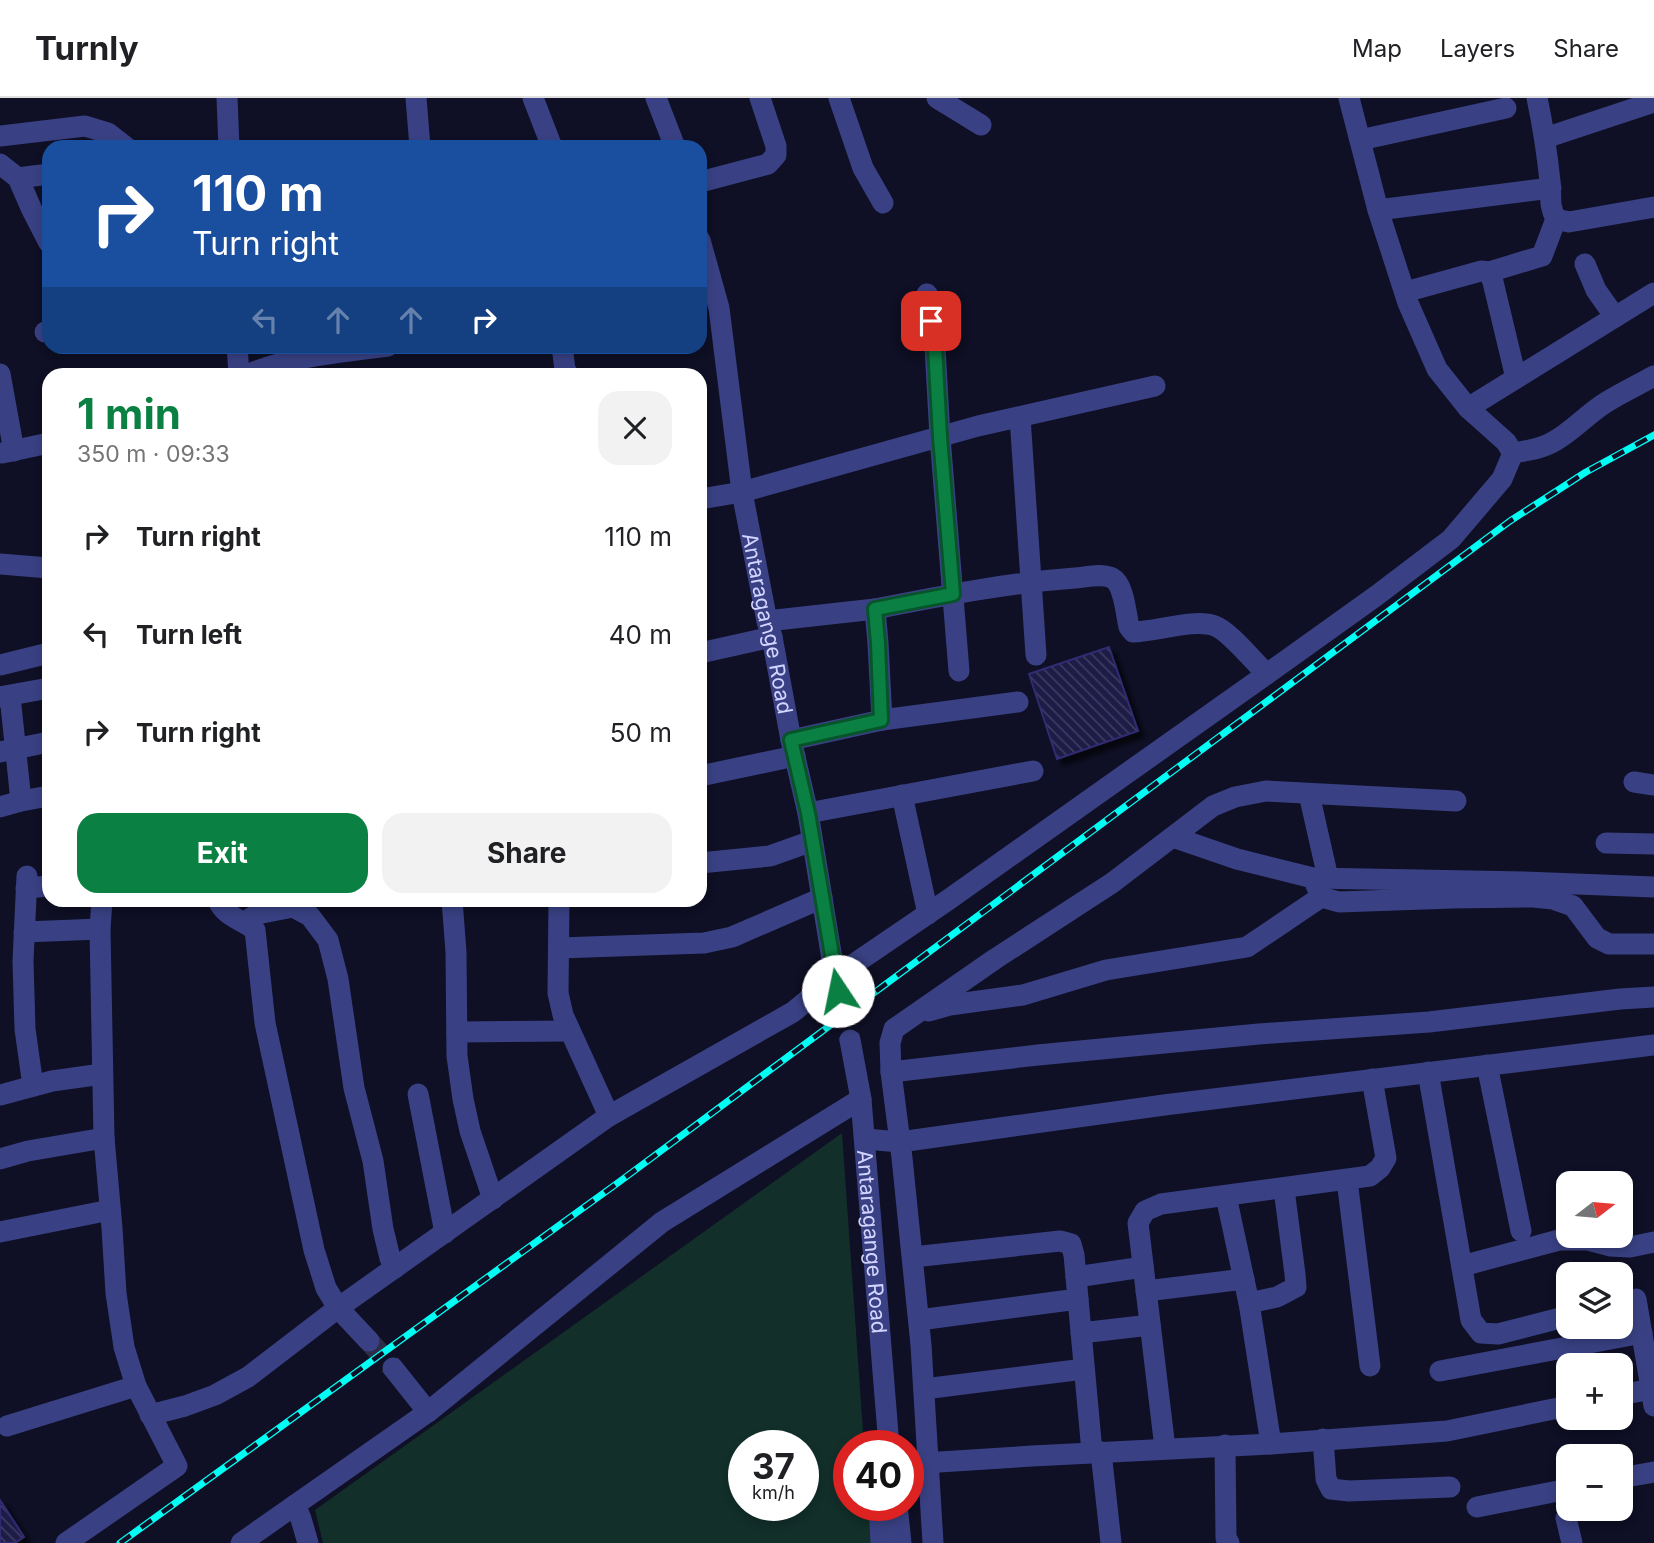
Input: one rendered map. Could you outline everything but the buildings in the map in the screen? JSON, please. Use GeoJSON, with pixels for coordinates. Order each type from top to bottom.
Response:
{"type":"FeatureCollection","features":[{"type":"Feature","properties":{"kind":"street"},"geometry":{"type":"LineString","coordinates":[[228,98],[229,140]]}},
{"type":"Feature","properties":{"kind":"street"},"geometry":{"type":"LineString","coordinates":[[416,98],[419,140]]}},
{"type":"Feature","properties":{"kind":"street"},"geometry":{"type":"LineString","coordinates":[[533,98],[549,140]]}},
{"type":"Feature","properties":{"kind":"street"},"geometry":{"type":"LineString","coordinates":[[656,98],[672,140]]}},
{"type":"Feature","properties":{"kind":"street"},"geometry":{"type":"LineString","coordinates":[[707,180],[768,164],[776,155],[776,146],[760,98]]}},
{"type":"Feature","properties":{"kind":"street"},"geometry":{"type":"LineString","coordinates":[[839,98],[863,168],[883,203]]}},
{"type":"Feature","properties":{"kind":"street"},"geometry":{"type":"LineString","coordinates":[[937,98],[981,125]]}},
{"type":"Feature","properties":{"kind":"street"},"geometry":{"type":"LineString","coordinates":[[1349,98],[1378,210],[1405,292],[1437,369],[1468,408],[1506,442],[1513,453]]}},
{"type":"Feature","properties":{"kind":"street"},"geometry":{"type":"LineString","coordinates":[[1405,292],[1542,256],[1556,219],[1551,209],[1545,138],[1537,98]]}},
{"type":"Feature","properties":{"kind":"street"},"geometry":{"type":"LineString","coordinates":[[1545,138],[1654,102]]}},
{"type":"Feature","properties":{"kind":"street"},"geometry":{"type":"LineString","coordinates":[[1360,140],[1506,108]]}},
{"type":"Feature","properties":{"kind":"street"},"geometry":{"type":"LineString","coordinates":[[0,136],[85,126],[108,133],[117,140]]}},
{"type":"Feature","properties":{"kind":"street"},"geometry":{"type":"LineString","coordinates":[[0,163],[18,178],[42,229]]}},
{"type":"Feature","properties":{"kind":"street"},"geometry":{"type":"LineString","coordinates":[[18,178],[42,175]]}},
{"type":"Feature","properties":{"kind":"street"},"geometry":{"type":"LineString","coordinates":[[1378,210],[1551,188]]}},
{"type":"Feature","properties":{"kind":"street"},"geometry":{"type":"LineString","coordinates":[[1556,219],[1569,222],[1654,207]]}},
{"type":"Feature","properties":{"kind":"street"},"geometry":{"type":"LineString","coordinates":[[1585,264],[1596,290],[1615,317]]}},
{"type":"Feature","properties":{"kind":"street"},"geometry":{"type":"LineString","coordinates":[[1489,272],[1516,378]]}},
{"type":"Feature","properties":{"kind":"street"},"geometry":{"type":"LineString","coordinates":[[1468,408],[1654,293]]}},
{"type":"Feature","properties":{"kind":"street"},"geometry":{"type":"LineString","coordinates":[[927,294],[935,347],[959,671]]}},
{"type":"Feature","properties":{"kind":"street","name":"Antaragange Road"},"geometry":{"type":"LineString","coordinates":[[709,309],[769,629],[808,813],[841,1005]]}},
{"type":"Feature","properties":{"kind":"street"},"geometry":{"type":"LineString","coordinates":[[265,368],[333,354]]}},
{"type":"Feature","properties":{"kind":"street"},"geometry":{"type":"LineString","coordinates":[[0,374],[7,452],[42,444]]}},
{"type":"Feature","properties":{"kind":"street"},"geometry":{"type":"LineString","coordinates":[[1513,453],[1551,443],[1605,403],[1654,376]]}},
{"type":"Feature","properties":{"kind":"street"},"geometry":{"type":"LineString","coordinates":[[707,498],[743,492],[940,437],[1155,386]]}},
{"type":"Feature","properties":{"kind":"street"},"geometry":{"type":"LineString","coordinates":[[1020,417],[1036,655]]}},
{"type":"Feature","properties":{"kind":"street"},"geometry":{"type":"LineString","coordinates":[[150,1415],[205,1399],[248,1377],[338,1308],[609,1116],[793,1012],[835,977],[1267,674],[1451,539],[1502,479],[1513,453]]}},
{"type":"Feature","properties":{"kind":"street"},"geometry":{"type":"LineString","coordinates":[[0,564],[42,567]]}},
{"type":"Feature","properties":{"kind":"street"},"geometry":{"type":"LineString","coordinates":[[707,651],[769,629],[953,594],[1031,581],[1100,576],[1111,577],[1120,584],[1129,627],[1133,632],[1197,624],[1216,626],[1267,674]]}},
{"type":"Feature","properties":{"kind":"street"},"geometry":{"type":"LineString","coordinates":[[875,609],[881,720]]}},
{"type":"Feature","properties":{"kind":"street"},"geometry":{"type":"LineString","coordinates":[[0,665],[42,655]]}},
{"type":"Feature","properties":{"kind":"street"},"geometry":{"type":"LineString","coordinates":[[21,801],[8,750],[5,696],[42,689]]}},
{"type":"Feature","properties":{"kind":"street"},"geometry":{"type":"LineString","coordinates":[[707,774],[881,720],[1018,702]]}},
{"type":"Feature","properties":{"kind":"street"},"geometry":{"type":"LineString","coordinates":[[8,750],[42,743]]}},
{"type":"Feature","properties":{"kind":"street"},"geometry":{"type":"LineString","coordinates":[[808,813],[1033,771]]}},
{"type":"Feature","properties":{"kind":"street"},"geometry":{"type":"LineString","coordinates":[[921,1430],[924,1389],[913,1257],[891,1072],[890,1042],[894,1029],[1111,883],[1213,806],[1236,797],[1266,791],[1456,801]]}},
{"type":"Feature","properties":{"kind":"street"},"geometry":{"type":"LineString","coordinates":[[1309,793],[1320,884],[1339,902],[1452,898],[1553,899],[1573,906],[1597,938],[1609,944],[1654,944]]}},
{"type":"Feature","properties":{"kind":"street"},"geometry":{"type":"LineString","coordinates":[[902,795],[928,914]]}},
{"type":"Feature","properties":{"kind":"street"},"geometry":{"type":"LineString","coordinates":[[0,807],[42,797]]}},
{"type":"Feature","properties":{"kind":"street"},"geometry":{"type":"LineString","coordinates":[[1173,837],[1320,884],[1525,882],[1654,887]]}},
{"type":"Feature","properties":{"kind":"street"},"geometry":{"type":"LineString","coordinates":[[707,862],[770,856],[812,841]]}},
{"type":"Feature","properties":{"kind":"street"},"geometry":{"type":"LineString","coordinates":[[1606,843],[1654,844]]}},
{"type":"Feature","properties":{"kind":"street"},"geometry":{"type":"LineString","coordinates":[[33,1087],[25,1029],[23,961],[26,882],[42,885]]}},
{"type":"Feature","properties":{"kind":"street"},"geometry":{"type":"LineString","coordinates":[[914,1015],[950,1005],[1007,999],[1107,970],[1247,947],[1320,884]]}},
{"type":"Feature","properties":{"kind":"street"},"geometry":{"type":"LineString","coordinates":[[559,948],[704,943],[732,937],[822,898]]}},
{"type":"Feature","properties":{"kind":"street"},"geometry":{"type":"LineString","coordinates":[[66,1543],[177,1466],[136,1386],[124,1347],[118,1306],[103,1138],[102,907]]}},
{"type":"Feature","properties":{"kind":"street"},"geometry":{"type":"LineString","coordinates":[[221,907],[232,917],[255,930],[265,1023],[314,1250],[326,1288],[338,1308],[369,1340]]}},
{"type":"Feature","properties":{"kind":"street"},"geometry":{"type":"LineString","coordinates":[[245,922],[257,914],[280,907]]}},
{"type":"Feature","properties":{"kind":"street"},"geometry":{"type":"LineString","coordinates":[[298,907],[310,916],[328,940],[338,979],[354,1088],[373,1161],[383,1229],[395,1268]]}},
{"type":"Feature","properties":{"kind":"street"},"geometry":{"type":"LineString","coordinates":[[453,907],[456,952],[457,1056],[470,1131],[493,1199]]}},
{"type":"Feature","properties":{"kind":"street"},"geometry":{"type":"LineString","coordinates":[[559,907],[558,993],[563,1015],[609,1116]]}},
{"type":"Feature","properties":{"kind":"street"},"geometry":{"type":"LineString","coordinates":[[24,932],[100,929]]}},
{"type":"Feature","properties":{"kind":"street"},"geometry":{"type":"LineString","coordinates":[[891,1072],[1259,1034],[1429,1022],[1654,997]]}},
{"type":"Feature","properties":{"kind":"street"},"geometry":{"type":"LineString","coordinates":[[457,1032],[570,1031]]}},
{"type":"Feature","properties":{"kind":"street","name":"Antaragange Road"},"geometry":{"type":"LineString","coordinates":[[850,1040],[862,1099],[888,1430]]}},
{"type":"Feature","properties":{"kind":"street"},"geometry":{"type":"LineString","coordinates":[[865,1139],[900,1142],[1150,1107],[1654,1045]]}},
{"type":"Feature","properties":{"kind":"street"},"geometry":{"type":"LineString","coordinates":[[1487,1065],[1521,1231]]}},
{"type":"Feature","properties":{"kind":"street"},"geometry":{"type":"LineString","coordinates":[[1427,1072],[1471,1320],[1482,1333],[1498,1334],[1556,1319]]}},
{"type":"Feature","properties":{"kind":"street"},"geometry":{"type":"LineString","coordinates":[[0,1095],[52,1081],[102,1074]]}},
{"type":"Feature","properties":{"kind":"street"},"geometry":{"type":"LineString","coordinates":[[1165,1448],[1138,1223],[1145,1211],[1161,1204],[1370,1176],[1380,1168],[1386,1158],[1371,1079]]}},
{"type":"Feature","properties":{"kind":"street"},"geometry":{"type":"LineString","coordinates":[[418,1094],[444,1233]]}},
{"type":"Feature","properties":{"kind":"street"},"geometry":{"type":"LineString","coordinates":[[241,1543],[428,1412],[662,1222],[862,1099]]}},
{"type":"Feature","properties":{"kind":"street"},"geometry":{"type":"LineString","coordinates":[[0,1159],[28,1151],[103,1138]]}},
{"type":"Feature","properties":{"kind":"street"},"geometry":{"type":"LineString","coordinates":[[1347,1180],[1370,1366]]}},
{"type":"Feature","properties":{"kind":"street"},"geometry":{"type":"LineString","coordinates":[[1249,1303],[1277,1297],[1296,1287],[1284,1189]]}},
{"type":"Feature","properties":{"kind":"street"},"geometry":{"type":"LineString","coordinates":[[1226,1196],[1249,1303],[1271,1444]]}},
{"type":"Feature","properties":{"kind":"street"},"geometry":{"type":"LineString","coordinates":[[0,1232],[110,1210]]}},
{"type":"Feature","properties":{"kind":"street"},"geometry":{"type":"LineString","coordinates":[[1462,1266],[1559,1240],[1588,1240],[1611,1246],[1630,1247],[1654,1242]]}},
{"type":"Feature","properties":{"kind":"street"},"geometry":{"type":"LineString","coordinates":[[913,1257],[1060,1241],[1071,1244],[1084,1369],[1111,1543]]}},
{"type":"Feature","properties":{"kind":"street"},"geometry":{"type":"LineString","coordinates":[[1076,1277],[1143,1266]]}},
{"type":"Feature","properties":{"kind":"street"},"geometry":{"type":"LineString","coordinates":[[1146,1291],[1244,1279]]}},
{"type":"Feature","properties":{"kind":"street"},"geometry":{"type":"LineString","coordinates":[[919,1320],[1078,1299]]}},
{"type":"Feature","properties":{"kind":"street"},"geometry":{"type":"LineString","coordinates":[[1633,1396],[1653,1397],[1637,1299]]}},
{"type":"Feature","properties":{"kind":"street"},"geometry":{"type":"LineString","coordinates":[[1081,1333],[1150,1325]]}},
{"type":"Feature","properties":{"kind":"street"},"geometry":{"type":"LineString","coordinates":[[1440,1371],[1642,1333]]}},
{"type":"Feature","properties":{"kind":"street"},"geometry":{"type":"LineString","coordinates":[[393,1368],[428,1412]]}},
{"type":"Feature","properties":{"kind":"street"},"geometry":{"type":"LineString","coordinates":[[924,1389],[1084,1369]]}},
{"type":"Feature","properties":{"kind":"street"},"geometry":{"type":"LineString","coordinates":[[7,1426],[136,1386]]}},
{"type":"Feature","properties":{"kind":"street"},"geometry":{"type":"LineString","coordinates":[[924,1463],[1271,1444],[1447,1431],[1556,1408]]}},
{"type":"Feature","properties":{"kind":"street"},"geometry":{"type":"LineString","coordinates":[[1322,1439],[1326,1479],[1331,1489],[1349,1491],[1450,1487]]}},
{"type":"Feature","properties":{"kind":"street"},"geometry":{"type":"LineString","coordinates":[[1226,1445],[1226,1538],[1229,1543]]}},
{"type":"Feature","properties":{"kind":"street"},"geometry":{"type":"LineString","coordinates":[[1633,1476],[1654,1472]]}},
{"type":"Feature","properties":{"kind":"street"},"geometry":{"type":"LineString","coordinates":[[1477,1507],[1556,1491]]}},
{"type":"Feature","properties":{"kind":"street"},"geometry":{"type":"LineString","coordinates":[[924,1495],[933,1543]]}},
{"type":"Feature","properties":{"kind":"street"},"geometry":{"type":"LineString","coordinates":[[295,1505],[308,1543]]}},
{"type":"Feature","properties":{"kind":"street"},"geometry":{"type":"LineString","coordinates":[[879,1521],[881,1543]]}},
{"type":"Feature","properties":{"kind":"street"},"geometry":{"type":"LineString","coordinates":[[899,1521],[901,1543]]}},
{"type":"Feature","properties":{"kind":"street"},"geometry":{"type":"LineString","coordinates":[[1567,1521],[1572,1543]]}},
{"type":"Feature","properties":{"kind":"green space"},"geometry":{"type":"Polygon","coordinates":[[[842,1133],[863,1430],[833,1430],[833,1521],[870,1521],[871,1543],[323,1543],[315,1510],[842,1133]]]}},
{"type":"Feature","properties":{"kind":"tunnel"},"geometry":{"type":"LineString","coordinates":[[841,1005],[850,1040]]}},
{"type":"Feature","properties":{"kind":"tunnel"},"geometry":{"type":"LineString","coordinates":[[369,1341],[393,1368]]}},
{"type":"Feature","properties":{"kind":"railway"},"geometry":{"type":"LineString","coordinates":[[120,1543],[619,1182],[1510,521],[1586,472],[1654,435]]}},
{"type":"Feature","properties":{"kind":"route"},"geometry":{"type":"LineString","coordinates":[[838,991],[808,813],[791,740],[881,720],[875,609],[953,594],[931,321]]}}]}
